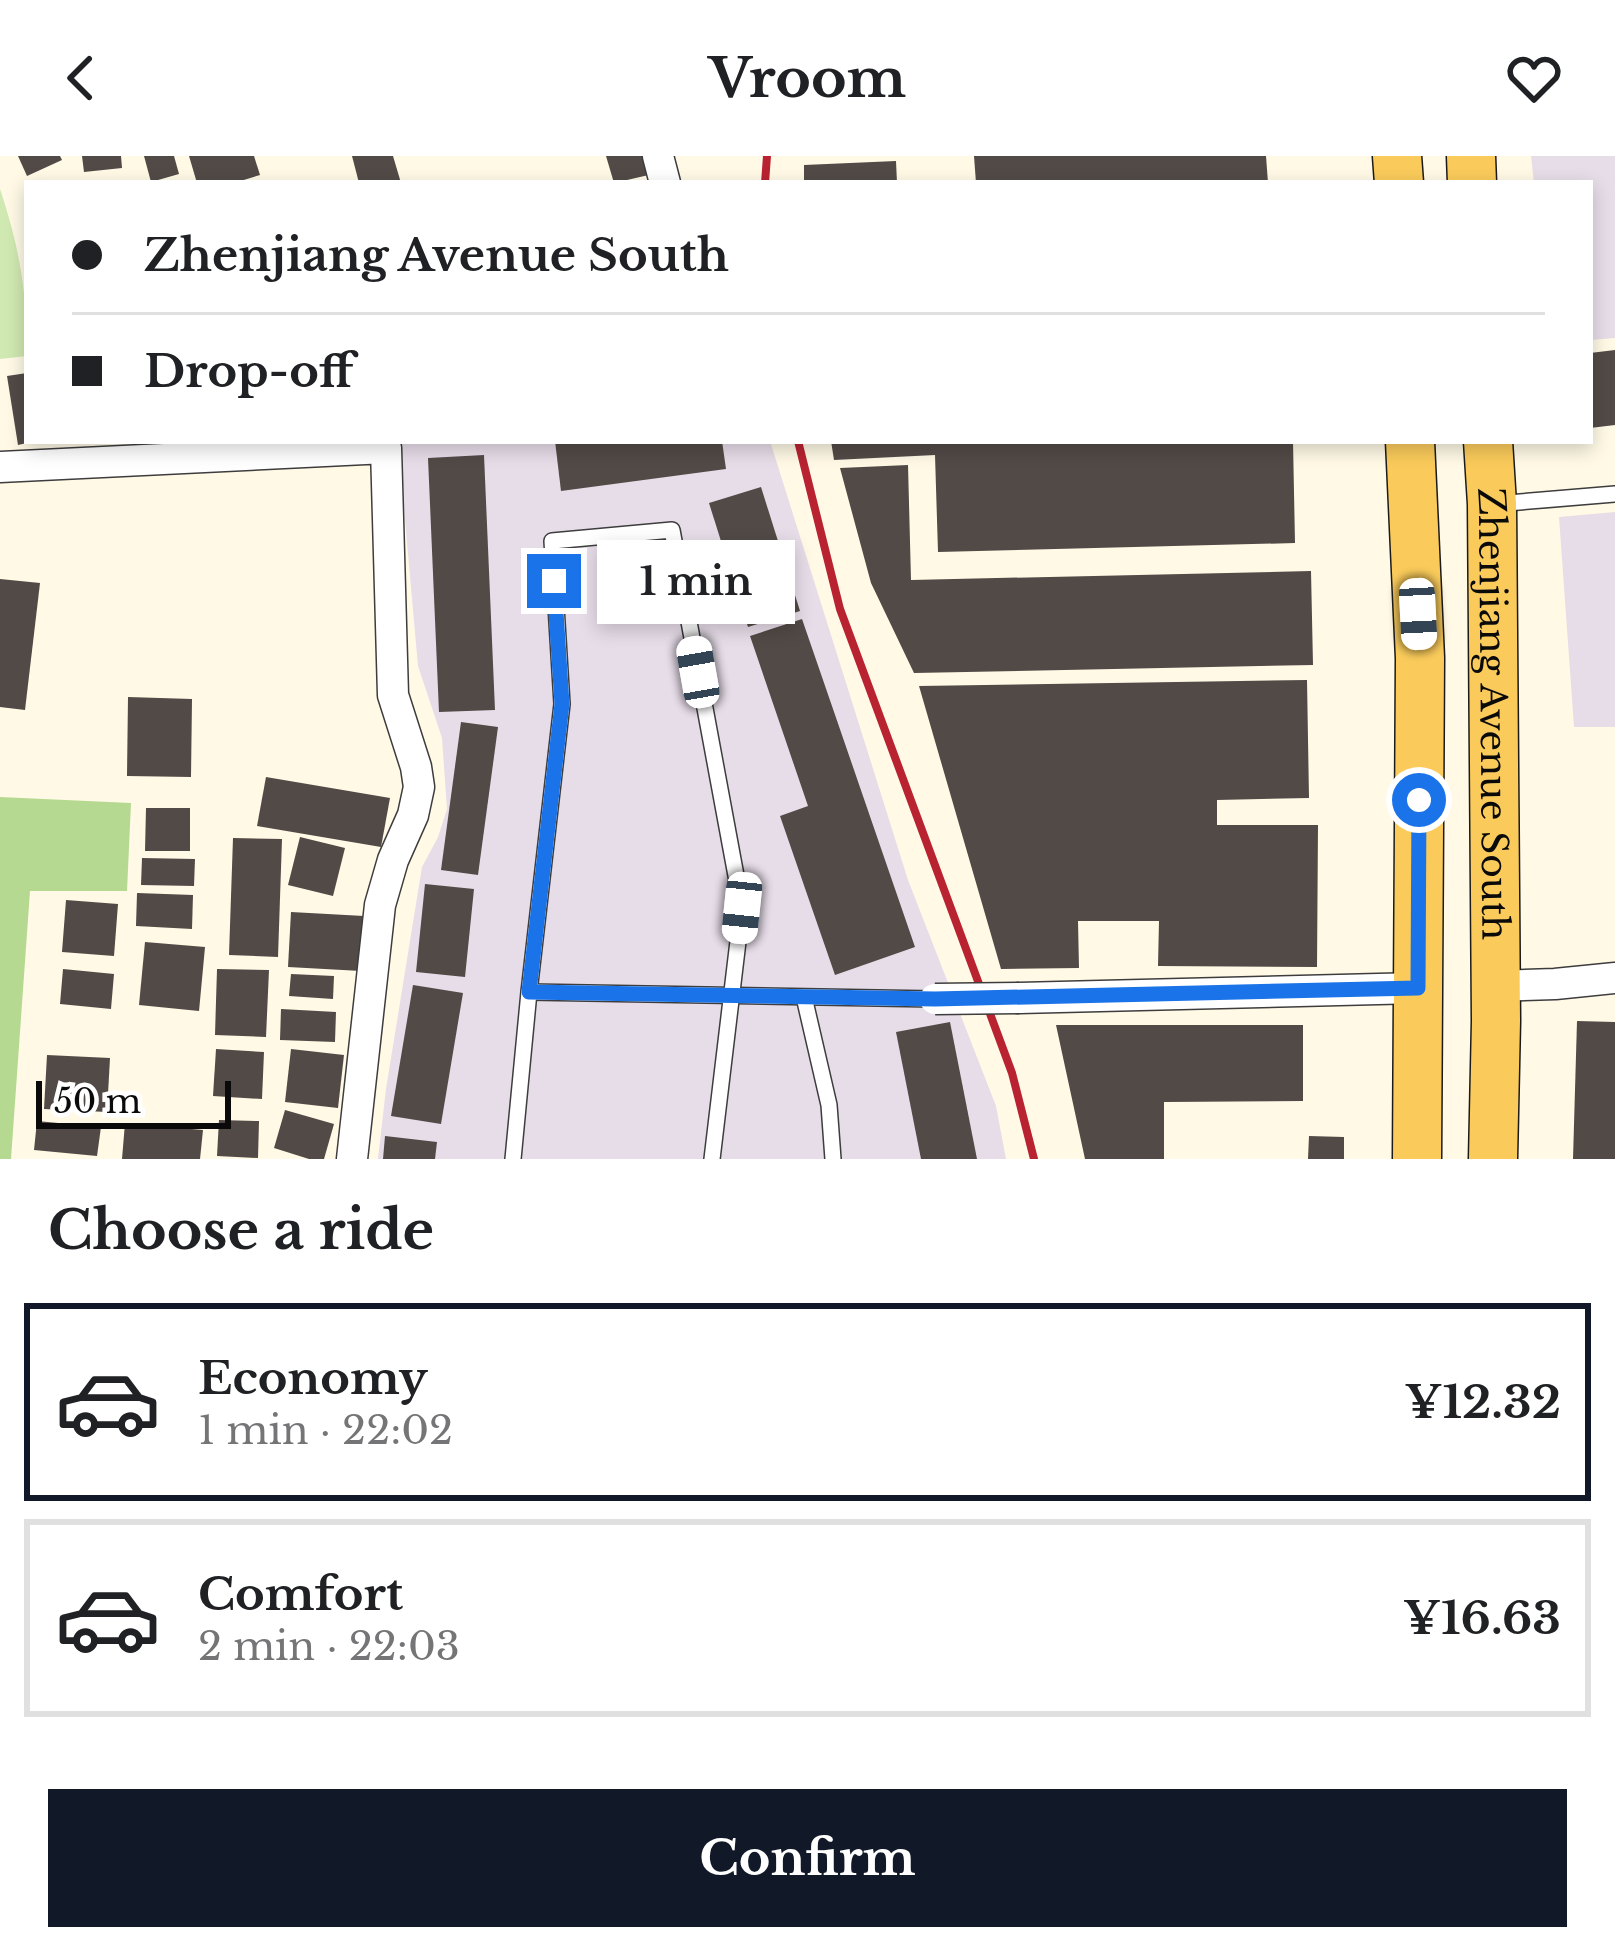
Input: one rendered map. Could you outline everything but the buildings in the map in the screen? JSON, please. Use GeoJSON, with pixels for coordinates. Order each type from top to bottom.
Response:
{"type":"FeatureCollection","features":[{"type":"Feature","properties":{"kind":"main road","name":"Zhenjiang Avenue South"},"geometry":{"type":"LineString","coordinates":[[1410,444],[1420,658],[1417,1159]]}},
{"type":"Feature","properties":{"kind":"main road","name":"Zhenjiang Avenue South"},"geometry":{"type":"LineString","coordinates":[[1488,444],[1496,986],[1493,1159]]}},
{"type":"Feature","properties":{"kind":"main road","name":"Zhenjiang Avenue South"},"geometry":{"type":"LineString","coordinates":[[1418,988],[1496,986]]}},
{"type":"Feature","properties":{"kind":"street"},"geometry":{"type":"LineString","coordinates":[[0,467],[386,445],[392,695],[418,787],[380,905],[352,1159]]}},
{"type":"Feature","properties":{"kind":"street"},"geometry":{"type":"LineString","coordinates":[[1496,986],[1615,978]]}},
{"type":"Feature","properties":{"kind":"street"},"geometry":{"type":"LineString","coordinates":[[935,999],[1418,988]]}},
{"type":"Feature","properties":{"kind":"lane"},"geometry":{"type":"LineString","coordinates":[[1492,504],[1615,494]]}},
{"type":"Feature","properties":{"kind":"lane"},"geometry":{"type":"LineString","coordinates":[[513,1159],[562,704],[552,541],[672,530],[742,908],[712,1159]]}},
{"type":"Feature","properties":{"kind":"lane"},"geometry":{"type":"LineString","coordinates":[[529,992],[935,999]]}},
{"type":"Feature","properties":{"kind":"lane"},"geometry":{"type":"LineString","coordinates":[[804,997],[829,1105],[833,1159]]}},
{"type":"Feature","properties":{"kind":"shaded area"},"geometry":{"type":"Polygon","coordinates":[[[1531,156],[1615,156],[1615,338],[1593,340],[1593,180],[1534,180],[1531,156]]]}},
{"type":"Feature","properties":{"kind":"shaded area"},"geometry":{"type":"Polygon","coordinates":[[[398,444],[771,444],[908,880],[996,1106],[1006,1159],[378,1159],[422,867],[447,809],[442,738],[418,666],[398,444]]]}},
{"type":"Feature","properties":{"kind":"shaded area"},"geometry":{"type":"Polygon","coordinates":[[[1615,512],[1615,727],[1574,727],[1559,517],[1615,512]]]}},
{"type":"Feature","properties":{"kind":"green space"},"geometry":{"type":"Polygon","coordinates":[[[0,189],[21,271],[24,356],[0,359],[0,189]]]}},
{"type":"Feature","properties":{"kind":"green space"},"geometry":{"type":"Polygon","coordinates":[[[0,797],[131,803],[127,891],[30,891],[11,1159],[0,1159],[0,797]]]}},
{"type":"Feature","properties":{"kind":"railway"},"geometry":{"type":"LineString","coordinates":[[765,180],[767,156]]}},
{"type":"Feature","properties":{"kind":"railway"},"geometry":{"type":"LineString","coordinates":[[799,444],[840,609],[1012,1073],[1034,1159]]}},
{"type":"Feature","properties":{"kind":"route"},"geometry":{"type":"LineString","coordinates":[[554,581],[562,704],[529,992],[935,999],[1418,988],[1419,800]]}}]}
